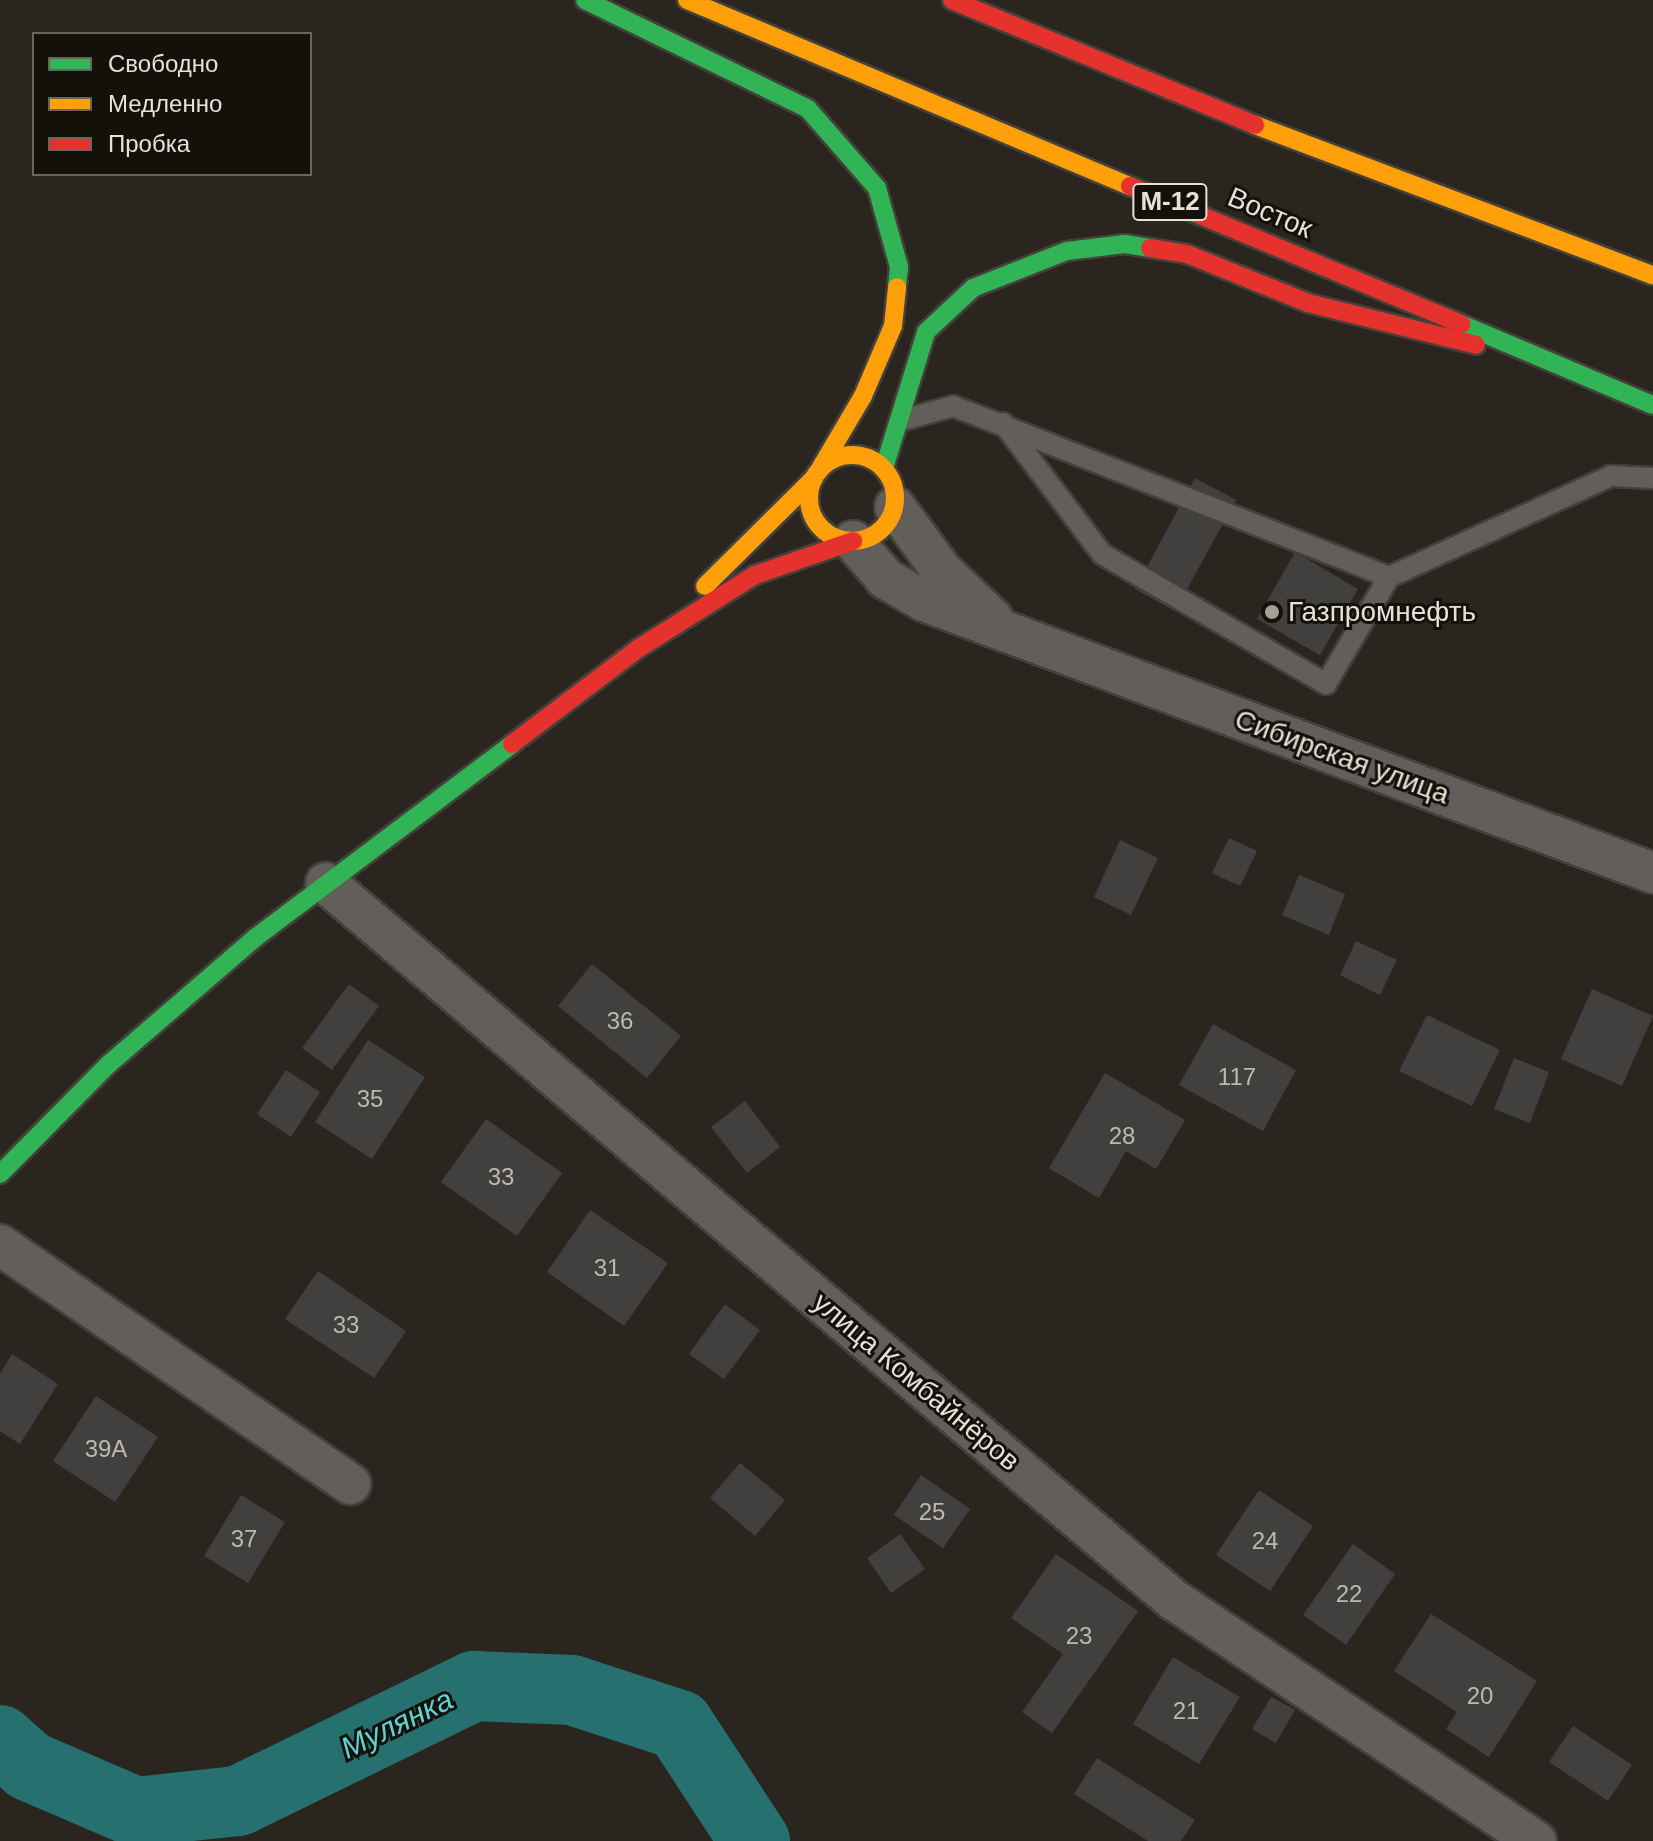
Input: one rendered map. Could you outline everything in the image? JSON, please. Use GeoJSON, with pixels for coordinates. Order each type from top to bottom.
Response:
{"type":"FeatureCollection","features":[{"type":"Feature","properties":{"kind":"main road"},"geometry":{"type":"LineString","coordinates":[[585,0],[808,109],[877,188],[899,267],[893,326],[863,396],[817,473],[810,508],[826,532],[853,541]]}},
{"type":"Feature","properties":{"kind":"main road","name":"Восток"},"geometry":{"type":"LineString","coordinates":[[687,0],[1653,405]]}},
{"type":"Feature","properties":{"kind":"main road"},"geometry":{"type":"LineString","coordinates":[[952,0],[1298,143],[1653,275]]}},
{"type":"Feature","properties":{"kind":"main road"},"geometry":{"type":"LineString","coordinates":[[884,468],[903,420],[916,354],[946,309],[1004,272],[1096,246],[1187,254],[1308,303],[1569,368]]}},
{"type":"Feature","properties":{"kind":"main road"},"geometry":{"type":"LineString","coordinates":[[0,1174],[109,1064],[326,883],[639,648],[755,575],[880,532],[895,507],[896,493],[884,468],[846,455],[817,473],[639,648]]}},
{"type":"Feature","properties":{"kind":"street","name":"Сибирская улица"},"geometry":{"type":"LineString","coordinates":[[895,507],[973,604],[1031,641]]}},
{"type":"Feature","properties":{"kind":"street","name":"Сибирская улица"},"geometry":{"type":"LineString","coordinates":[[853,541],[901,589],[1031,641],[1653,873]]}},
{"type":"Feature","properties":{"kind":"street","name":"улица Комбайнёров"},"geometry":{"type":"LineString","coordinates":[[326,883],[1174,1600],[1536,1841]]}},
{"type":"Feature","properties":{"kind":"street"},"geometry":{"type":"LineString","coordinates":[[0,1245],[350,1484]]}},
{"type":"Feature","properties":{"kind":"lane"},"geometry":{"type":"LineString","coordinates":[[903,420],[953,406],[1003,423],[1389,577]]}},
{"type":"Feature","properties":{"kind":"lane"},"geometry":{"type":"LineString","coordinates":[[1003,423],[1102,554],[1326,684],[1389,577],[1611,476],[1653,478]]}},
{"type":"Feature","properties":{"kind":"building"},"geometry":{"type":"Polygon","coordinates":[[[1195,478],[1236,500],[1175,611],[1135,589],[1195,478]]]}},
{"type":"Feature","properties":{"kind":"building"},"geometry":{"type":"Polygon","coordinates":[[[1295,552],[1358,589],[1320,655],[1257,619],[1295,552]]]}},
{"type":"Feature","properties":{"kind":"building"},"geometry":{"type":"Polygon","coordinates":[[[1229,838],[1257,851],[1240,886],[1212,873],[1229,838]]]}},
{"type":"Feature","properties":{"kind":"building"},"geometry":{"type":"Polygon","coordinates":[[[1120,840],[1158,858],[1131,915],[1094,897],[1120,840]]]}},
{"type":"Feature","properties":{"kind":"building"},"geometry":{"type":"Polygon","coordinates":[[[1299,875],[1345,894],[1329,935],[1282,915],[1299,875]]]}},
{"type":"Feature","properties":{"kind":"building"},"geometry":{"type":"Polygon","coordinates":[[[1356,941],[1397,960],[1380,995],[1340,975],[1356,941]]]}},
{"type":"Feature","properties":{"kind":"building"},"geometry":{"type":"Polygon","coordinates":[[[592,964],[681,1036],[647,1078],[558,1006],[592,964]]]}},
{"type":"Feature","properties":{"kind":"building"},"geometry":{"type":"Polygon","coordinates":[[[349,984],[379,1006],[332,1070],[302,1048],[349,984]]]}},
{"type":"Feature","properties":{"kind":"building"},"geometry":{"type":"Polygon","coordinates":[[[1592,989],[1653,1016],[1622,1086],[1561,1059],[1592,989]]]}},
{"type":"Feature","properties":{"kind":"building"},"geometry":{"type":"Polygon","coordinates":[[[1427,1015],[1500,1050],[1472,1106],[1399,1071],[1427,1015]]]}},
{"type":"Feature","properties":{"kind":"building"},"geometry":{"type":"Polygon","coordinates":[[[1213,1024],[1296,1070],[1263,1131],[1179,1085],[1213,1024]]]}},
{"type":"Feature","properties":{"kind":"building"},"geometry":{"type":"Polygon","coordinates":[[[368,1040],[425,1077],[372,1159],[315,1122],[368,1040]]]}},
{"type":"Feature","properties":{"kind":"building"},"geometry":{"type":"Polygon","coordinates":[[[1514,1058],[1549,1072],[1530,1123],[1494,1109],[1514,1058]]]}},
{"type":"Feature","properties":{"kind":"building"},"geometry":{"type":"Polygon","coordinates":[[[286,1070],[320,1092],[291,1137],[257,1114],[286,1070]]]}},
{"type":"Feature","properties":{"kind":"building"},"geometry":{"type":"Polygon","coordinates":[[[1105,1073],[1185,1120],[1156,1169],[1126,1151],[1099,1198],[1049,1168],[1105,1073]]]}},
{"type":"Feature","properties":{"kind":"building"},"geometry":{"type":"Polygon","coordinates":[[[745,1101],[780,1147],[747,1173],[711,1127],[745,1101]]]}},
{"type":"Feature","properties":{"kind":"building"},"geometry":{"type":"Polygon","coordinates":[[[486,1119],[562,1173],[517,1236],[441,1182],[486,1119]]]}},
{"type":"Feature","properties":{"kind":"building"},"geometry":{"type":"Polygon","coordinates":[[[590,1210],[668,1263],[624,1326],[547,1272],[590,1210]]]}},
{"type":"Feature","properties":{"kind":"building"},"geometry":{"type":"Polygon","coordinates":[[[318,1271],[406,1331],[374,1378],[285,1319],[318,1271]]]}},
{"type":"Feature","properties":{"kind":"building"},"geometry":{"type":"Polygon","coordinates":[[[725,1304],[760,1330],[724,1379],[689,1354],[725,1304]]]}},
{"type":"Feature","properties":{"kind":"building"},"geometry":{"type":"Polygon","coordinates":[[[12,1354],[58,1384],[20,1444],[0,1431],[0,1374],[12,1354]]]}},
{"type":"Feature","properties":{"kind":"building"},"geometry":{"type":"Polygon","coordinates":[[[96,1396],[158,1437],[115,1502],[53,1461],[96,1396]]]}},
{"type":"Feature","properties":{"kind":"building"},"geometry":{"type":"Polygon","coordinates":[[[740,1463],[785,1500],[755,1536],[710,1498],[740,1463]]]}},
{"type":"Feature","properties":{"kind":"building"},"geometry":{"type":"Polygon","coordinates":[[[921,1475],[970,1509],[943,1548],[894,1515],[921,1475]]]}},
{"type":"Feature","properties":{"kind":"building"},"geometry":{"type":"Polygon","coordinates":[[[1259,1490],[1313,1526],[1270,1591],[1216,1555],[1259,1490]]]}},
{"type":"Feature","properties":{"kind":"building"},"geometry":{"type":"Polygon","coordinates":[[[241,1495],[285,1522],[248,1583],[204,1556],[241,1495]]]}},
{"type":"Feature","properties":{"kind":"building"},"geometry":{"type":"Polygon","coordinates":[[[900,1534],[925,1569],[891,1593],[867,1558],[900,1534]]]}},
{"type":"Feature","properties":{"kind":"building"},"geometry":{"type":"Polygon","coordinates":[[[1353,1544],[1395,1574],[1346,1645],[1303,1615],[1353,1544]]]}},
{"type":"Feature","properties":{"kind":"building"},"geometry":{"type":"Polygon","coordinates":[[[1056,1554],[1138,1611],[1052,1733],[1022,1712],[1063,1654],[1011,1618],[1056,1554]]]}},
{"type":"Feature","properties":{"kind":"building"},"geometry":{"type":"Polygon","coordinates":[[[1431,1614],[1537,1681],[1489,1757],[1446,1729],[1457,1712],[1394,1671],[1431,1614]]]}},
{"type":"Feature","properties":{"kind":"building"},"geometry":{"type":"Polygon","coordinates":[[[1173,1657],[1240,1697],[1199,1764],[1133,1724],[1173,1657]]]}},
{"type":"Feature","properties":{"kind":"building"},"geometry":{"type":"Polygon","coordinates":[[[1271,1697],[1295,1710],[1276,1743],[1252,1729],[1271,1697]]]}},
{"type":"Feature","properties":{"kind":"building"},"geometry":{"type":"Polygon","coordinates":[[[1573,1726],[1632,1765],[1608,1801],[1549,1762],[1573,1726]]]}},
{"type":"Feature","properties":{"kind":"building"},"geometry":{"type":"Polygon","coordinates":[[[1097,1758],[1195,1820],[1181,1841],[1148,1841],[1074,1794],[1097,1758]]]}},
{"type":"Feature","properties":{"kind":"waterway","name":"Мулянка"},"geometry":{"type":"LineString","coordinates":[[0,1740],[29,1766],[136,1812],[238,1801],[474,1686],[572,1690],[679,1725],[755,1841]]}},
{"type":"Feature","properties":{"kind":"traffic: fast"},"geometry":{"type":"LineString","coordinates":[[585,0],[808,109],[877,188],[899,267],[897,287]]}},
{"type":"Feature","properties":{"kind":"traffic: fast"},"geometry":{"type":"LineString","coordinates":[[884,468],[926,332],[973,288],[1067,251],[1125,244],[1150,248]]}},
{"type":"Feature","properties":{"kind":"traffic: fast"},"geometry":{"type":"LineString","coordinates":[[1461,324],[1653,405]]}},
{"type":"Feature","properties":{"kind":"traffic: fast"},"geometry":{"type":"LineString","coordinates":[[0,1174],[109,1064],[255,938],[512,744]]}},
{"type":"Feature","properties":{"kind":"traffic: slow"},"geometry":{"type":"LineString","coordinates":[[687,0],[1130,186]]}},
{"type":"Feature","properties":{"kind":"traffic: slow"},"geometry":{"type":"LineString","coordinates":[[1255,125],[1653,275]]}},
{"type":"Feature","properties":{"kind":"traffic: slow"},"geometry":{"type":"LineString","coordinates":[[821,467],[863,396],[893,326],[897,287]]}},
{"type":"Feature","properties":{"kind":"traffic: slow"},"geometry":{"type":"LineString","coordinates":[[844,455],[860,455],[883,467],[892,481],[895,498],[892,515],[883,529],[860,541],[844,541],[828,534],[816,522],[809,506],[809,490],[816,474],[828,462],[844,455]]}},
{"type":"Feature","properties":{"kind":"traffic: slow"},"geometry":{"type":"LineString","coordinates":[[705,586],[813,479]]}},
{"type":"Feature","properties":{"kind":"traffic: jam"},"geometry":{"type":"LineString","coordinates":[[952,0],[1255,125]]}},
{"type":"Feature","properties":{"kind":"traffic: jam"},"geometry":{"type":"LineString","coordinates":[[1130,186],[1461,324]]}},
{"type":"Feature","properties":{"kind":"traffic: jam"},"geometry":{"type":"LineString","coordinates":[[1150,248],[1187,254],[1308,303],[1476,345]]}},
{"type":"Feature","properties":{"kind":"traffic: jam"},"geometry":{"type":"LineString","coordinates":[[512,744],[639,648],[755,575],[853,541]]}},
{"type":"Feature","properties":{"kind":"place","name":"Газпромнефть"},"geometry":{"type":"Point","coordinates":[1272,612]}}]}
